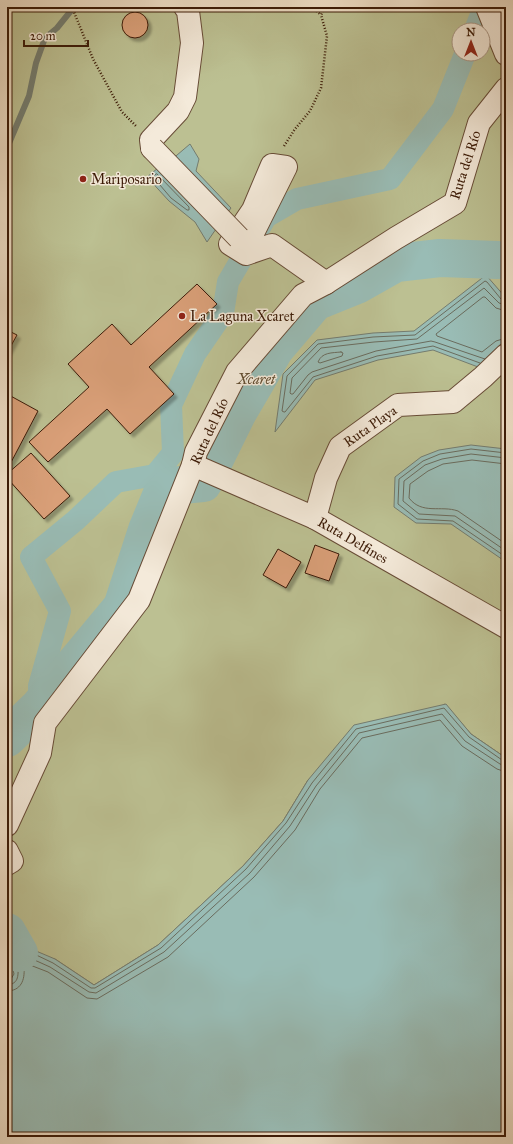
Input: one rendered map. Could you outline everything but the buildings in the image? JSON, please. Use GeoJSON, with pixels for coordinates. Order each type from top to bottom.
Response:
{"type":"FeatureCollection","features":[{"type":"Feature","properties":{"kind":"street"},"geometry":{"type":"LineString","coordinates":[[185,7],[188,11],[192,43],[185,97],[178,111],[151,140],[152,148],[239,238],[251,237],[286,167],[272,165],[253,210],[230,244],[246,254],[272,245],[326,283]]}},
{"type":"Feature","properties":{"kind":"street"},"geometry":{"type":"LineString","coordinates":[[487,7],[506,54]]}},
{"type":"Feature","properties":{"kind":"street","name":"Ruta del Río"},"geometry":{"type":"LineString","coordinates":[[7,825],[40,753],[45,723],[139,600],[193,465],[196,452],[237,372],[302,295],[326,283],[396,238],[456,203],[479,123],[506,89]]}},
{"type":"Feature","properties":{"kind":"street","name":"Ruta Playa"},"geometry":{"type":"LineString","coordinates":[[315,518],[326,478],[340,447],[398,404],[453,402],[506,355]]}},
{"type":"Feature","properties":{"kind":"street","name":"Ruta Delfines"},"geometry":{"type":"LineString","coordinates":[[193,465],[315,518],[506,627]]}},
{"type":"Feature","properties":{"kind":"street"},"geometry":{"type":"LineString","coordinates":[[7,851],[12,861],[7,864]]}},
{"type":"Feature","properties":{"kind":"path"},"geometry":{"type":"LineString","coordinates":[[72,7],[93,59],[122,112],[138,127]]}},
{"type":"Feature","properties":{"kind":"path"},"geometry":{"type":"LineString","coordinates":[[272,165],[295,129],[310,111],[321,88],[327,36],[321,15],[312,7]]}},
{"type":"Feature","properties":{"kind":"path"},"geometry":{"type":"LineString","coordinates":[[321,15],[325,7]]}},
{"type":"Feature","properties":{"kind":"green space","name":"Xcaret"},"geometry":{"type":"Polygon","coordinates":[[[7,7],[506,7],[506,758],[471,734],[445,704],[308,780],[283,821],[243,866],[158,945],[94,985],[55,959],[8,959],[10,974],[7,980],[7,7]]]}},
{"type":"Feature","properties":{"kind":"water"},"geometry":{"type":"Polygon","coordinates":[[[190,144],[199,159],[196,171],[231,208],[225,216],[170,161],[190,144]]]}},
{"type":"Feature","properties":{"kind":"water"},"geometry":{"type":"Polygon","coordinates":[[[158,168],[216,229],[207,242],[195,222],[169,201],[147,177],[158,168]]]}},
{"type":"Feature","properties":{"kind":"water"},"geometry":{"type":"Polygon","coordinates":[[[486,275],[506,298],[506,352],[486,370],[433,350],[378,360],[315,380],[275,432],[283,374],[317,340],[373,333],[414,331],[486,275]]]}},
{"type":"Feature","properties":{"kind":"water"},"geometry":{"type":"Polygon","coordinates":[[[471,445],[506,449],[506,562],[451,524],[416,523],[394,507],[395,477],[421,457],[439,450],[471,445]]]}},
{"type":"Feature","properties":{"kind":"water"},"geometry":{"type":"Polygon","coordinates":[[[21,699],[39,707],[29,732],[7,757],[7,720],[21,699]]]}},
{"type":"Feature","properties":{"kind":"water"},"geometry":{"type":"Polygon","coordinates":[[[446,704],[471,734],[506,758],[506,1137],[7,1137],[7,980],[10,974],[8,959],[29,948],[55,959],[94,985],[158,945],[243,866],[283,821],[308,780],[354,725],[446,704]]]}},
{"type":"Feature","properties":{"kind":"waterway"},"geometry":{"type":"LineString","coordinates":[[7,148],[29,96],[36,63],[45,38],[57,28],[74,7]]}},
{"type":"Feature","properties":{"kind":"waterway"},"geometry":{"type":"LineString","coordinates":[[478,22],[484,7]]}},
{"type":"Feature","properties":{"kind":"waterway"},"geometry":{"type":"LineString","coordinates":[[39,707],[39,686],[60,611],[31,557],[76,520],[116,482],[155,475],[173,453],[171,405],[195,354],[223,313],[228,282],[266,217],[297,199],[390,179],[443,109],[462,62]]}},
{"type":"Feature","properties":{"kind":"waterway"},"geometry":{"type":"LineString","coordinates":[[7,738],[39,707],[122,607],[147,530],[161,496],[171,486],[203,483],[237,414],[275,349],[315,302],[357,285],[396,263],[440,258],[498,260]]}},
{"type":"Feature","properties":{"kind":"waterway"},"geometry":{"type":"LineString","coordinates":[[7,932],[19,953]]}},
{"type":"Feature","properties":{"kind":"place","name":"Mariposario"},"geometry":{"type":"Point","coordinates":[83,179]}},
{"type":"Feature","properties":{"kind":"place","name":"La Laguna Xcaret"},"geometry":{"type":"Point","coordinates":[182,316]}}]}
